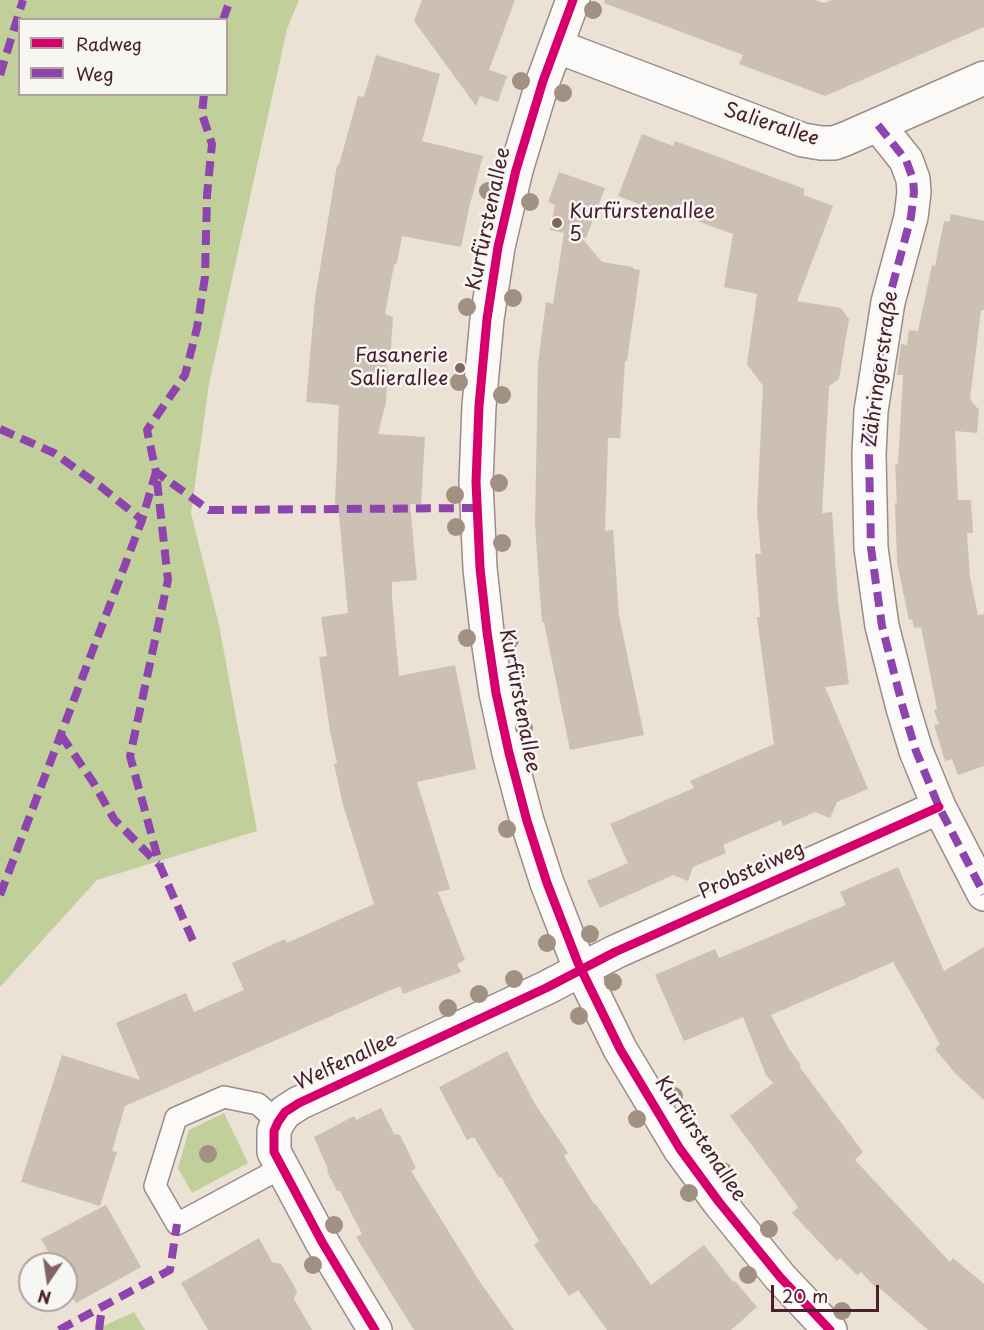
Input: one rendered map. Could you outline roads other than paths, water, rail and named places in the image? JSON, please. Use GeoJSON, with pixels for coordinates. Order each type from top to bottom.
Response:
{"type":"FeatureCollection","features":[{"type":"Feature","properties":{"kind":"street","name":"Kurfürstenallee"},"geometry":{"type":"LineString","coordinates":[[573,0],[525,139],[498,247],[487,319],[481,384],[476,482],[480,568],[487,632],[508,753],[526,821],[547,883],[582,970],[620,1049],[680,1149],[750,1241],[806,1306],[830,1330]]}},
{"type":"Feature","properties":{"kind":"street","name":"Salierallee"},"geometry":{"type":"LineString","coordinates":[[556,46],[816,143],[834,143],[984,78]]}},
{"type":"Feature","properties":{"kind":"street","name":"Zähringerstraße"},"geometry":{"type":"LineString","coordinates":[[878,125],[906,160],[911,172],[914,192],[912,211],[888,302],[871,411],[868,454],[872,548],[882,626],[892,672],[916,751],[939,807],[984,894]]}},
{"type":"Feature","properties":{"kind":"street","name":"Probsteiweg"},"geometry":{"type":"LineString","coordinates":[[582,970],[615,952],[939,807]]}},
{"type":"Feature","properties":{"kind":"street","name":"Welfenallee"},"geometry":{"type":"LineString","coordinates":[[278,1122],[285,1112],[299,1103],[582,970]]}},
{"type":"Feature","properties":{"kind":"street"},"geometry":{"type":"LineString","coordinates":[[278,1122],[273,1133],[273,1143],[281,1168],[375,1330]]}},
{"type":"Feature","properties":{"kind":"lane"},"geometry":{"type":"LineString","coordinates":[[278,1122],[258,1104],[224,1096],[176,1118],[155,1186],[177,1224],[281,1168]]}},
{"type":"Feature","properties":{"kind":"place","name":"Kurfürstenallee 5"},"geometry":{"type":"Point","coordinates":[557,223]}},
{"type":"Feature","properties":{"kind":"place","name":"Fasanerie Salierallee"},"geometry":{"type":"Point","coordinates":[460,368]}}]}
